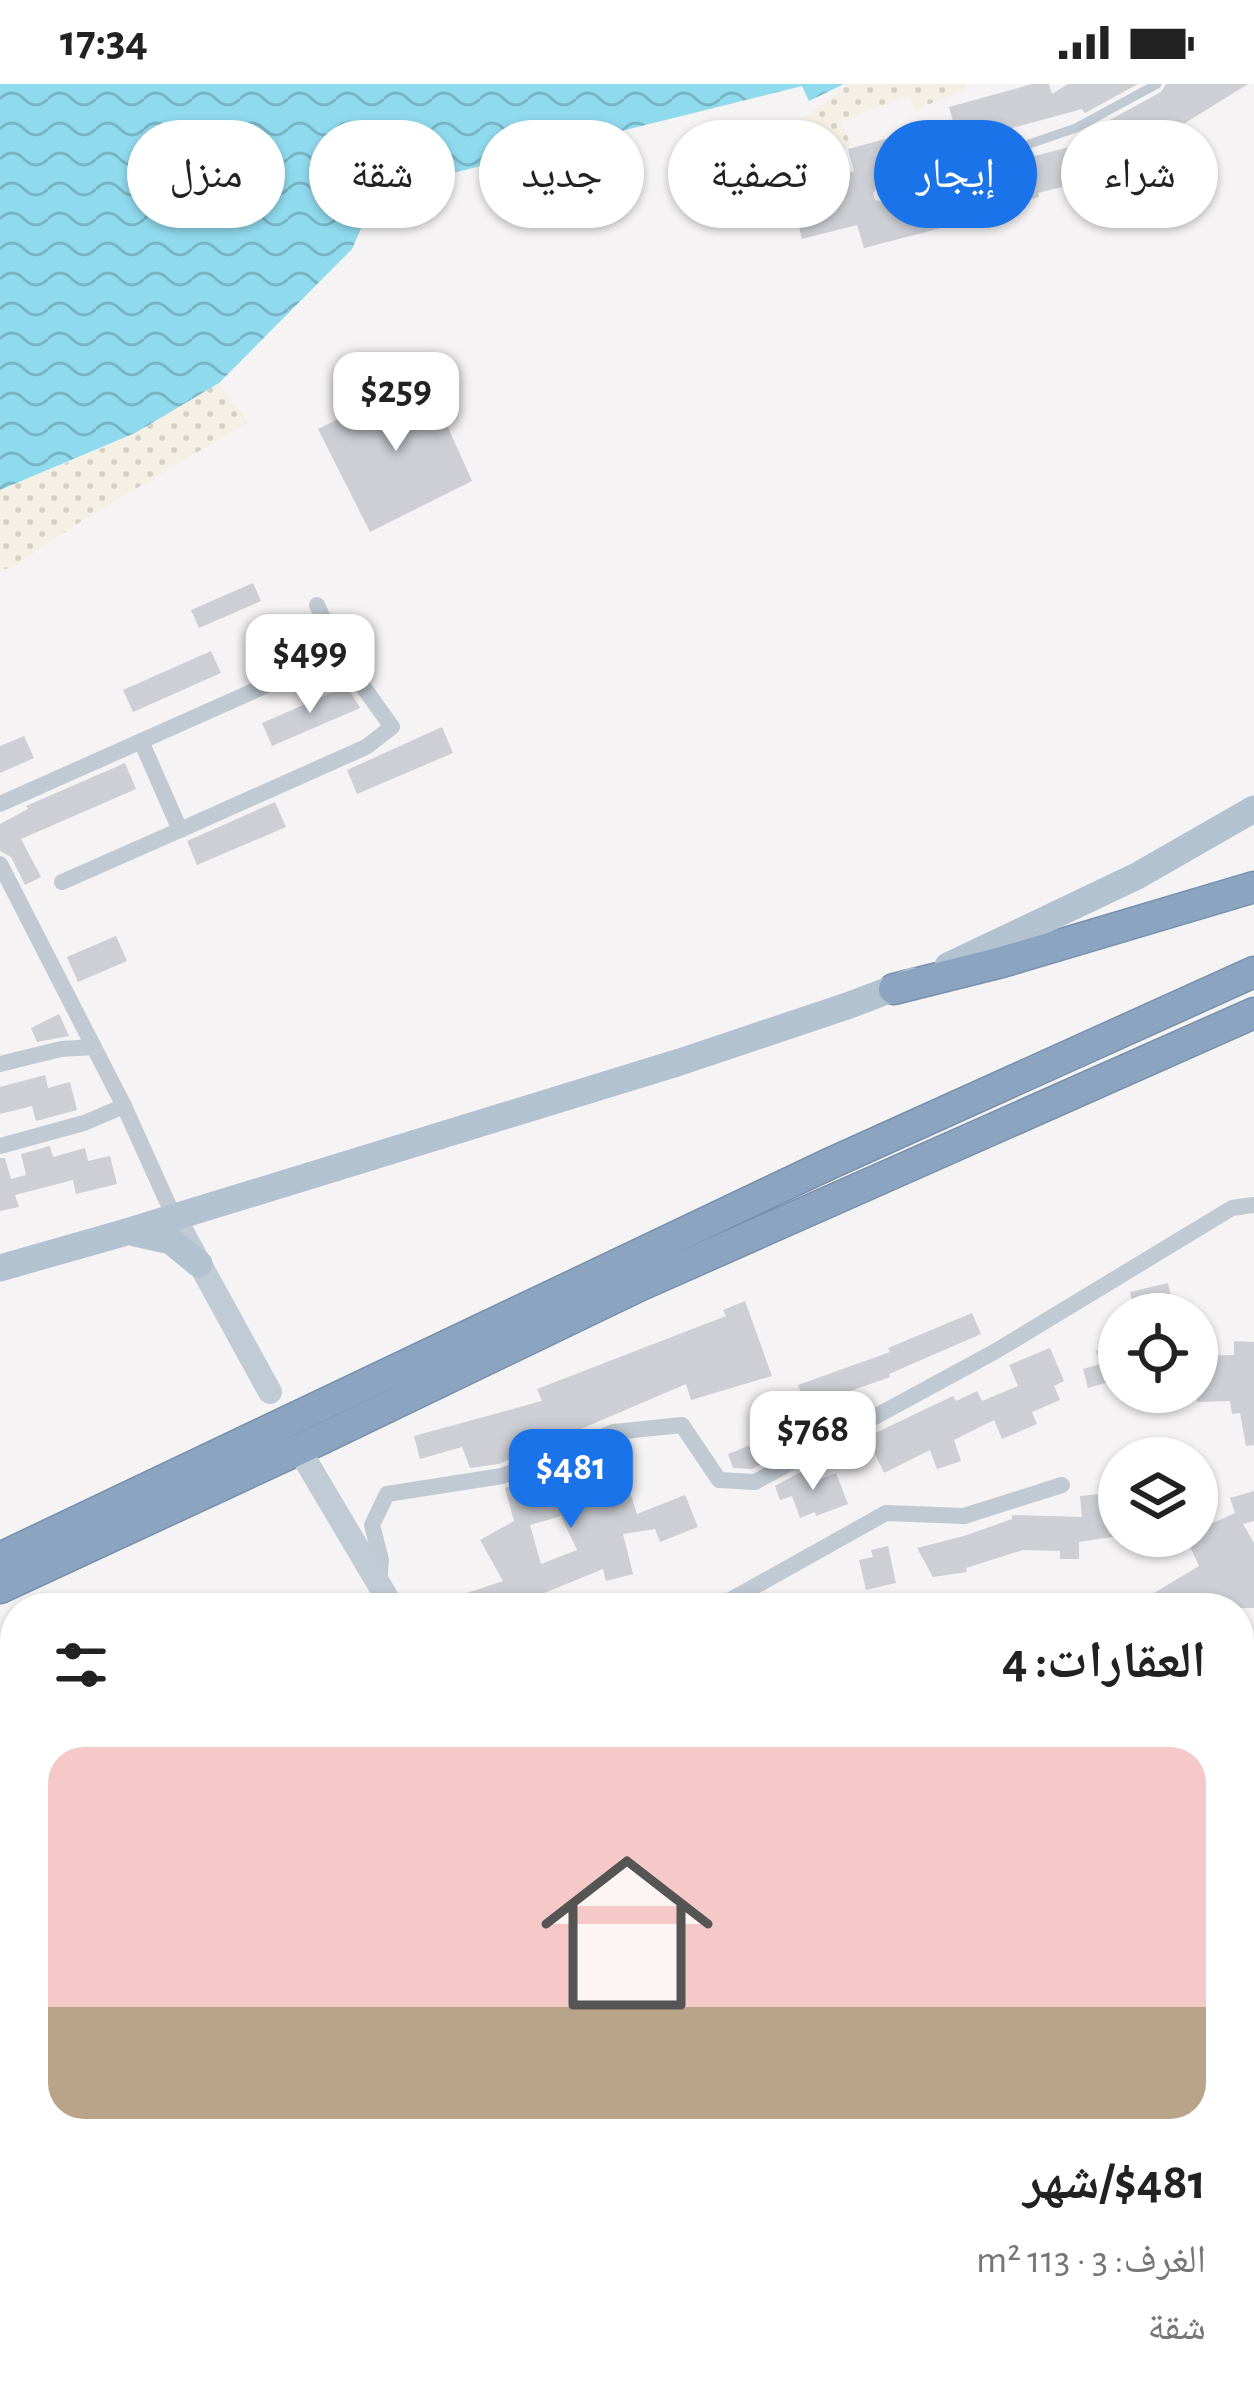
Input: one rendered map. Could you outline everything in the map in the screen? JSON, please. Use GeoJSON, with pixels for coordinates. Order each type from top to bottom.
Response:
{"type":"FeatureCollection","features":[{"type":"Feature","properties":{"kind":"highway"},"geometry":{"type":"LineString","coordinates":[[894,989],[1002,962],[1254,886]]}},
{"type":"Feature","properties":{"kind":"highway"},"geometry":{"type":"LineString","coordinates":[[0,1558],[725,1212],[1254,972]]}},
{"type":"Feature","properties":{"kind":"highway"},"geometry":{"type":"LineString","coordinates":[[0,1588],[682,1267],[1254,1013]]}},
{"type":"Feature","properties":{"kind":"main road"},"geometry":{"type":"LineString","coordinates":[[0,1268],[680,1062],[894,989],[1137,876],[1254,809]]}},
{"type":"Feature","properties":{"kind":"main road"},"geometry":{"type":"LineString","coordinates":[[199,1264],[196,1242],[203,1221],[227,1200]]}},
{"type":"Feature","properties":{"kind":"main road"},"geometry":{"type":"LineString","coordinates":[[174,1217],[270,1392]]}},
{"type":"Feature","properties":{"kind":"main road"},"geometry":{"type":"LineString","coordinates":[[123,1233],[160,1237],[181,1247],[199,1264]]}},
{"type":"Feature","properties":{"kind":"main road"},"geometry":{"type":"LineString","coordinates":[[299,1451],[384,1593]]}},
{"type":"Feature","properties":{"kind":"street"},"geometry":{"type":"LineString","coordinates":[[62,882],[366,748],[392,727],[339,653],[317,605]]}},
{"type":"Feature","properties":{"kind":"street"},"geometry":{"type":"LineString","coordinates":[[0,805],[339,653]]}},
{"type":"Feature","properties":{"kind":"street"},"geometry":{"type":"LineString","coordinates":[[141,741],[180,830]]}},
{"type":"Feature","properties":{"kind":"street"},"geometry":{"type":"LineString","coordinates":[[0,864],[124,1106],[174,1217]]}},
{"type":"Feature","properties":{"kind":"street"},"geometry":{"type":"LineString","coordinates":[[0,1064],[61,1049],[94,1047]]}},
{"type":"Feature","properties":{"kind":"street"},"geometry":{"type":"LineString","coordinates":[[0,1146],[124,1106]]}},
{"type":"Feature","properties":{"kind":"street"},"geometry":{"type":"LineString","coordinates":[[379,1585],[381,1560],[372,1525],[387,1494],[502,1476],[614,1432],[682,1425],[719,1480],[755,1482],[996,1351],[1232,1208],[1254,1205]]}},
{"type":"Feature","properties":{"kind":"street"},"geometry":{"type":"LineString","coordinates":[[743,1593],[886,1513],[964,1516],[1062,1485]]}},
{"type":"Feature","properties":{"kind":"lane"},"geometry":{"type":"LineString","coordinates":[[1037,141],[1076,128],[1157,84]]}},
{"type":"Feature","properties":{"kind":"sand"},"geometry":{"type":"Polygon","coordinates":[[[848,84],[969,84],[915,110],[908,96],[844,120],[797,120],[848,84]]]}},
{"type":"Feature","properties":{"kind":"sand"},"geometry":{"type":"Polygon","coordinates":[[[219,383],[248,422],[13,567],[0,570],[0,490],[107,446],[219,383]]]}},
{"type":"Feature","properties":{"kind":"water"},"geometry":{"type":"Polygon","coordinates":[[[0,84],[844,84],[809,101],[802,86],[644,125],[644,120],[479,120],[479,167],[455,173],[455,120],[309,120],[309,228],[361,228],[352,249],[219,383],[135,433],[0,490],[0,84]]]}},
{"type":"Feature","properties":{"kind":"building"},"geometry":{"type":"Polygon","coordinates":[[[1032,84],[1049,84],[1052,94],[1068,84],[1138,84],[1085,113],[1082,109],[1037,121],[953,120],[949,107],[1032,84]]]}},
{"type":"Feature","properties":{"kind":"building"},"geometry":{"type":"Polygon","coordinates":[[[1166,84],[1248,84],[1190,120],[1110,120],[1161,92],[1166,84]]]}},
{"type":"Feature","properties":{"kind":"building"},"geometry":{"type":"Polygon","coordinates":[[[874,142],[874,228],[941,228],[864,248],[857,225],[850,227],[850,172],[854,171],[850,148],[874,142]]]}},
{"type":"Feature","properties":{"kind":"building"},"geometry":{"type":"Polygon","coordinates":[[[1061,149],[1061,187],[1038,193],[1037,198],[1037,155],[1061,149]]]}},
{"type":"Feature","properties":{"kind":"building"},"geometry":{"type":"Polygon","coordinates":[[[799,228],[845,228],[802,239],[799,228]]]}},
{"type":"Feature","properties":{"kind":"building"},"geometry":{"type":"Polygon","coordinates":[[[425,376],[472,481],[370,532],[318,429],[425,376]]]}},
{"type":"Feature","properties":{"kind":"building"},"geometry":{"type":"Polygon","coordinates":[[[253,583],[261,601],[199,628],[191,610],[253,583]]]}},
{"type":"Feature","properties":{"kind":"building"},"geometry":{"type":"Polygon","coordinates":[[[211,651],[221,673],[133,712],[123,690],[211,651]]]}},
{"type":"Feature","properties":{"kind":"building"},"geometry":{"type":"Polygon","coordinates":[[[347,686],[360,708],[272,746],[262,723],[347,686]]]}},
{"type":"Feature","properties":{"kind":"building"},"geometry":{"type":"Polygon","coordinates":[[[442,727],[453,753],[357,794],[347,770],[442,727]]]}},
{"type":"Feature","properties":{"kind":"building"},"geometry":{"type":"Polygon","coordinates":[[[24,736],[34,758],[0,773],[0,746],[24,736]]]}},
{"type":"Feature","properties":{"kind":"building"},"geometry":{"type":"Polygon","coordinates":[[[125,763],[136,789],[21,839],[41,877],[25,885],[11,857],[0,851],[0,824],[28,809],[26,806],[125,763]]]}},
{"type":"Feature","properties":{"kind":"building"},"geometry":{"type":"Polygon","coordinates":[[[275,802],[286,827],[197,865],[187,841],[275,802]]]}},
{"type":"Feature","properties":{"kind":"building"},"geometry":{"type":"Polygon","coordinates":[[[116,936],[127,961],[78,982],[67,957],[116,936]]]}},
{"type":"Feature","properties":{"kind":"building"},"geometry":{"type":"Polygon","coordinates":[[[59,1014],[69,1036],[37,1042],[31,1028],[59,1014]]]}},
{"type":"Feature","properties":{"kind":"building"},"geometry":{"type":"Polygon","coordinates":[[[45,1075],[48,1088],[70,1082],[77,1110],[36,1121],[32,1106],[0,1114],[0,1087],[45,1075]]]}},
{"type":"Feature","properties":{"kind":"building"},"geometry":{"type":"Polygon","coordinates":[[[50,1146],[53,1157],[85,1148],[88,1161],[110,1156],[117,1184],[76,1194],[73,1180],[15,1195],[19,1207],[0,1211],[0,1158],[5,1158],[11,1179],[26,1175],[21,1154],[50,1146]]]}},
{"type":"Feature","properties":{"kind":"building"},"geometry":{"type":"Polygon","coordinates":[[[1168,1283],[1170,1293],[1130,1293],[1168,1283]]]}},
{"type":"Feature","properties":{"kind":"building"},"geometry":{"type":"Polygon","coordinates":[[[745,1301],[772,1376],[691,1400],[686,1384],[499,1464],[470,1468],[462,1447],[420,1459],[414,1436],[542,1401],[537,1389],[726,1316],[723,1310],[745,1301]]]}},
{"type":"Feature","properties":{"kind":"building"},"geometry":{"type":"Polygon","coordinates":[[[972,1313],[981,1334],[890,1377],[806,1407],[798,1385],[890,1352],[888,1348],[972,1313]]]}},
{"type":"Feature","properties":{"kind":"building"},"geometry":{"type":"Polygon","coordinates":[[[1234,1341],[1254,1342],[1254,1445],[1246,1446],[1240,1413],[1232,1414],[1230,1401],[1218,1401],[1218,1355],[1234,1355],[1234,1341]]]}},
{"type":"Feature","properties":{"kind":"building"},"geometry":{"type":"Polygon","coordinates":[[[1050,1348],[1064,1381],[1054,1386],[1060,1400],[1032,1412],[1037,1424],[1002,1439],[994,1420],[954,1440],[961,1461],[937,1469],[930,1450],[884,1473],[867,1437],[953,1396],[956,1401],[977,1391],[982,1401],[1018,1386],[1009,1365],[1050,1348]]]}},
{"type":"Feature","properties":{"kind":"building"},"geometry":{"type":"Polygon","coordinates":[[[1098,1365],[1098,1385],[1088,1388],[1083,1369],[1098,1365]]]}},
{"type":"Feature","properties":{"kind":"building"},"geometry":{"type":"Polygon","coordinates":[[[795,1411],[804,1441],[752,1469],[733,1468],[728,1454],[766,1439],[761,1422],[795,1411]]]}},
{"type":"Feature","properties":{"kind":"building"},"geometry":{"type":"Polygon","coordinates":[[[615,1447],[637,1514],[685,1495],[698,1527],[660,1542],[655,1529],[623,1534],[633,1574],[606,1581],[603,1569],[544,1593],[467,1593],[503,1581],[480,1540],[514,1521],[505,1488],[615,1447]],[[561,1516],[530,1525],[541,1564],[577,1550],[561,1516]]]}},
{"type":"Feature","properties":{"kind":"building"},"geometry":{"type":"Polygon","coordinates":[[[812,1466],[818,1480],[836,1473],[848,1504],[800,1518],[792,1496],[780,1500],[775,1486],[812,1466]]]}},
{"type":"Feature","properties":{"kind":"building"},"geometry":{"type":"Polygon","coordinates":[[[1254,1491],[1254,1521],[1243,1524],[1254,1543],[1254,1593],[1154,1593],[1199,1566],[1195,1557],[1218,1557],[1218,1521],[1235,1513],[1230,1498],[1254,1491]]]}},
{"type":"Feature","properties":{"kind":"building"},"geometry":{"type":"Polygon","coordinates":[[[1098,1494],[1098,1539],[1079,1542],[1079,1559],[1060,1559],[1060,1551],[1023,1550],[966,1568],[967,1572],[933,1577],[917,1548],[964,1536],[1012,1519],[1012,1515],[1082,1517],[1080,1496],[1098,1494]]]}},
{"type":"Feature","properties":{"kind":"building"},"geometry":{"type":"Polygon","coordinates":[[[888,1546],[896,1583],[866,1590],[859,1560],[873,1557],[871,1550],[888,1546]]]}}]}
